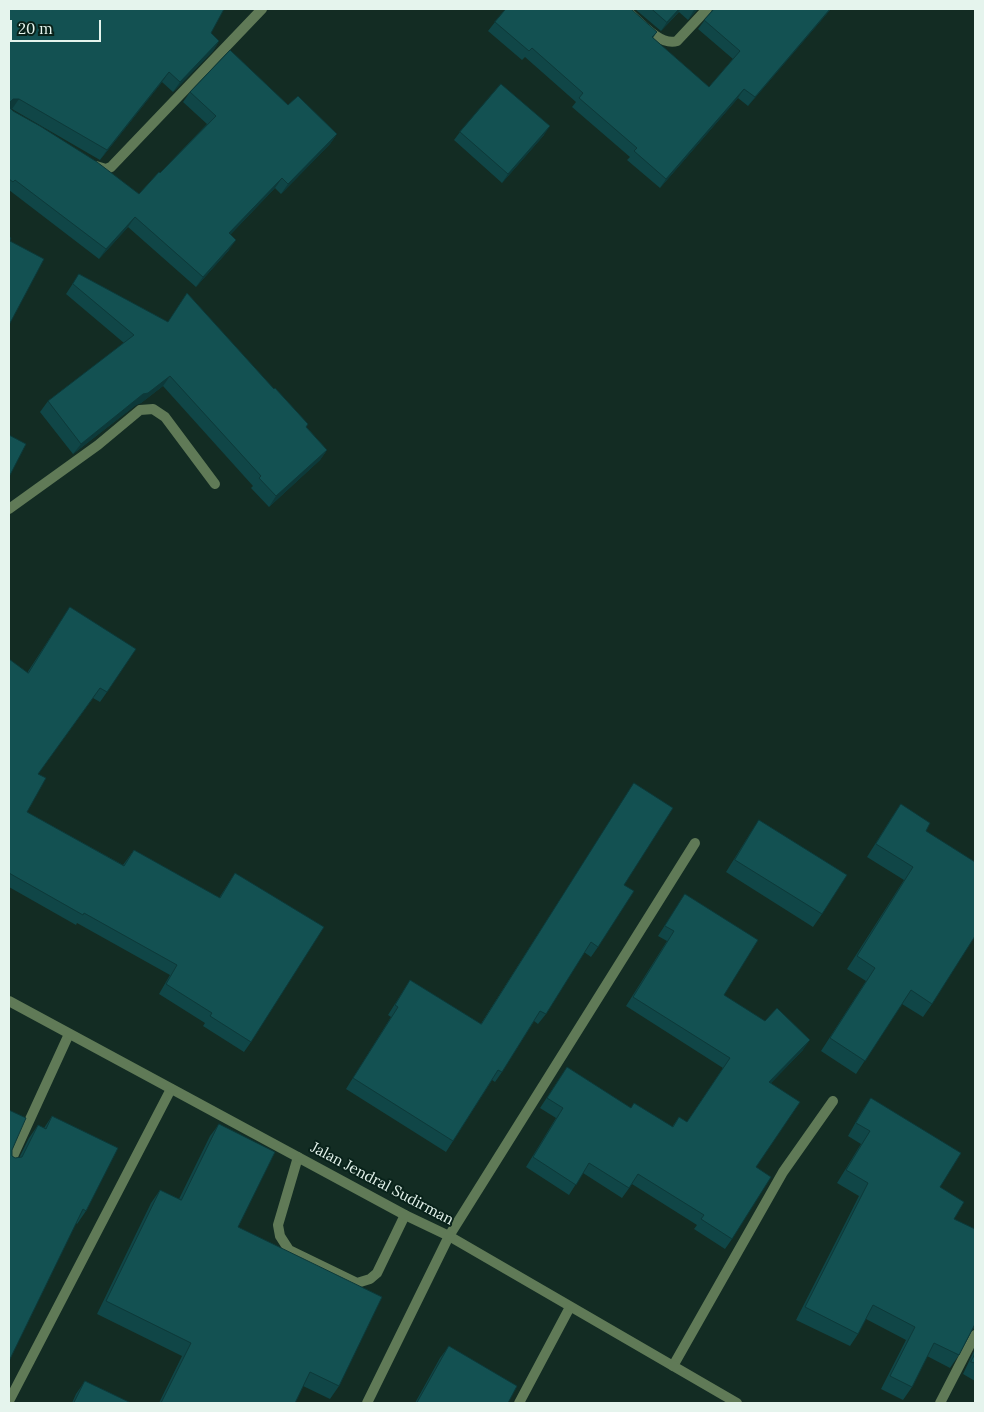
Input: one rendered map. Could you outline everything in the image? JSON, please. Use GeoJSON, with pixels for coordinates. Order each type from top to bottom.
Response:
{"type":"FeatureCollection","features":[{"type":"Feature","properties":{"kind":"street"},"geometry":{"type":"LineString","coordinates":[[85,160],[100,168],[112,167],[262,9]]}},
{"type":"Feature","properties":{"kind":"street"},"geometry":{"type":"LineString","coordinates":[[625,9],[660,40],[672,42],[677,41],[707,9]]}},
{"type":"Feature","properties":{"kind":"street"},"geometry":{"type":"LineString","coordinates":[[9,509],[98,445],[140,410],[153,410],[165,417],[215,484]]}},
{"type":"Feature","properties":{"kind":"street"},"geometry":{"type":"LineString","coordinates":[[367,1403],[450,1236],[695,843]]}},
{"type":"Feature","properties":{"kind":"street","name":"Jalan Jendral Sudirman"},"geometry":{"type":"LineString","coordinates":[[9,1001],[406,1215],[450,1236],[737,1403]]}},
{"type":"Feature","properties":{"kind":"street"},"geometry":{"type":"LineString","coordinates":[[9,1165],[70,1034]]}},
{"type":"Feature","properties":{"kind":"street"},"geometry":{"type":"LineString","coordinates":[[9,1401],[171,1089]]}},
{"type":"Feature","properties":{"kind":"street"},"geometry":{"type":"LineString","coordinates":[[673,1366],[783,1172],[833,1101]]}},
{"type":"Feature","properties":{"kind":"street"},"geometry":{"type":"LineString","coordinates":[[298,1157],[278,1225],[280,1236],[290,1250],[357,1283],[370,1279],[377,1273],[406,1215]]}},
{"type":"Feature","properties":{"kind":"street"},"geometry":{"type":"LineString","coordinates":[[519,1403],[570,1307]]}},
{"type":"Feature","properties":{"kind":"street"},"geometry":{"type":"LineString","coordinates":[[940,1403],[975,1335]]}},
{"type":"Feature","properties":{"kind":"building"},"geometry":{"type":"Polygon","coordinates":[[[9,9],[224,9],[211,33],[219,41],[180,82],[169,72],[107,150],[19,99],[13,99],[10,102],[10,108],[13,111],[97,162],[139,194],[216,116],[190,92],[230,50],[288,105],[298,96],[337,134],[288,184],[282,178],[229,233],[236,240],[203,277],[135,217],[106,249],[15,180],[13,182],[9,179],[9,9]]]}},
{"type":"Feature","properties":{"kind":"building"},"geometry":{"type":"Polygon","coordinates":[[[506,9],[631,9],[657,32],[652,37],[709,87],[740,51],[704,20],[714,9],[830,9],[755,97],[744,89],[666,179],[634,151],[637,148],[579,98],[583,93],[532,48],[529,51],[495,22],[506,9]]]}},
{"type":"Feature","properties":{"kind":"building"},"geometry":{"type":"Polygon","coordinates":[[[652,9],[679,9],[667,22],[652,9]]]}},
{"type":"Feature","properties":{"kind":"building"},"geometry":{"type":"Polygon","coordinates":[[[501,84],[550,126],[508,174],[460,132],[501,84]]]}},
{"type":"Feature","properties":{"kind":"building"},"geometry":{"type":"Polygon","coordinates":[[[9,237],[11,238],[10,241],[44,259],[9,325],[9,237]]]}},
{"type":"Feature","properties":{"kind":"building"},"geometry":{"type":"Polygon","coordinates":[[[79,274],[168,322],[187,293],[308,424],[306,427],[327,450],[276,496],[259,478],[261,476],[170,376],[148,393],[143,394],[81,444],[48,401],[134,335],[73,284],[79,274]]]}},
{"type":"Feature","properties":{"kind":"building"},"geometry":{"type":"Polygon","coordinates":[[[9,435],[26,444],[9,477],[9,435]]]}},
{"type":"Feature","properties":{"kind":"building"},"geometry":{"type":"Polygon","coordinates":[[[70,607],[136,649],[107,692],[100,688],[38,774],[46,778],[27,812],[124,866],[134,850],[220,898],[235,873],[324,927],[251,1042],[210,1016],[212,1013],[166,984],[177,965],[9,873],[9,659],[28,673],[70,607]]]}},
{"type":"Feature","properties":{"kind":"building"},"geometry":{"type":"Polygon","coordinates":[[[634,783],[673,808],[624,885],[634,891],[598,947],[591,942],[546,1014],[540,1011],[502,1072],[498,1070],[453,1141],[353,1078],[398,1007],[395,1005],[410,980],[481,1024],[634,783]]]}},
{"type":"Feature","properties":{"kind":"building"},"geometry":{"type":"Polygon","coordinates":[[[901,804],[930,823],[926,831],[975,862],[975,936],[932,1004],[911,990],[865,1061],[830,1038],[875,968],[857,956],[913,867],[876,844],[901,804]]]}},
{"type":"Feature","properties":{"kind":"building"},"geometry":{"type":"Polygon","coordinates":[[[759,820],[847,875],[822,914],[735,860],[759,820]]]}},
{"type":"Feature","properties":{"kind":"building"},"geometry":{"type":"Polygon","coordinates":[[[685,894],[758,940],[724,995],[765,1021],[777,1008],[810,1040],[769,1082],[800,1102],[756,1167],[771,1177],[732,1239],[701,1219],[704,1215],[638,1174],[629,1188],[589,1163],[576,1185],[533,1157],[563,1108],[547,1098],[567,1067],[631,1108],[634,1103],[673,1127],[679,1117],[687,1122],[730,1058],[633,997],[674,931],[665,926],[685,894]]]}},
{"type":"Feature","properties":{"kind":"building"},"geometry":{"type":"Polygon","coordinates":[[[871,1098],[961,1153],[940,1187],[964,1202],[954,1219],[975,1229],[975,1324],[959,1355],[934,1343],[912,1387],[890,1376],[915,1327],[873,1305],[858,1334],[805,1307],[868,1183],[846,1170],[870,1131],[856,1123],[871,1098]]]}},
{"type":"Feature","properties":{"kind":"building"},"geometry":{"type":"Polygon","coordinates":[[[9,1110],[26,1118],[12,1150],[12,1156],[15,1158],[22,1157],[38,1125],[46,1129],[52,1116],[118,1148],[86,1211],[83,1209],[9,1361],[9,1110]]]}},
{"type":"Feature","properties":{"kind":"building"},"geometry":{"type":"Polygon","coordinates":[[[219,1124],[275,1152],[238,1227],[382,1297],[339,1386],[310,1372],[295,1403],[161,1403],[191,1343],[106,1301],[160,1190],[181,1200],[219,1124]]]}},
{"type":"Feature","properties":{"kind":"building"},"geometry":{"type":"Polygon","coordinates":[[[449,1346],[517,1386],[508,1403],[417,1403],[449,1346]]]}},
{"type":"Feature","properties":{"kind":"building"},"geometry":{"type":"Polygon","coordinates":[[[975,1354],[975,1363],[971,1362],[975,1354]]]}},
{"type":"Feature","properties":{"kind":"building"},"geometry":{"type":"Polygon","coordinates":[[[85,1381],[131,1403],[74,1403],[85,1381]]]}}]}
